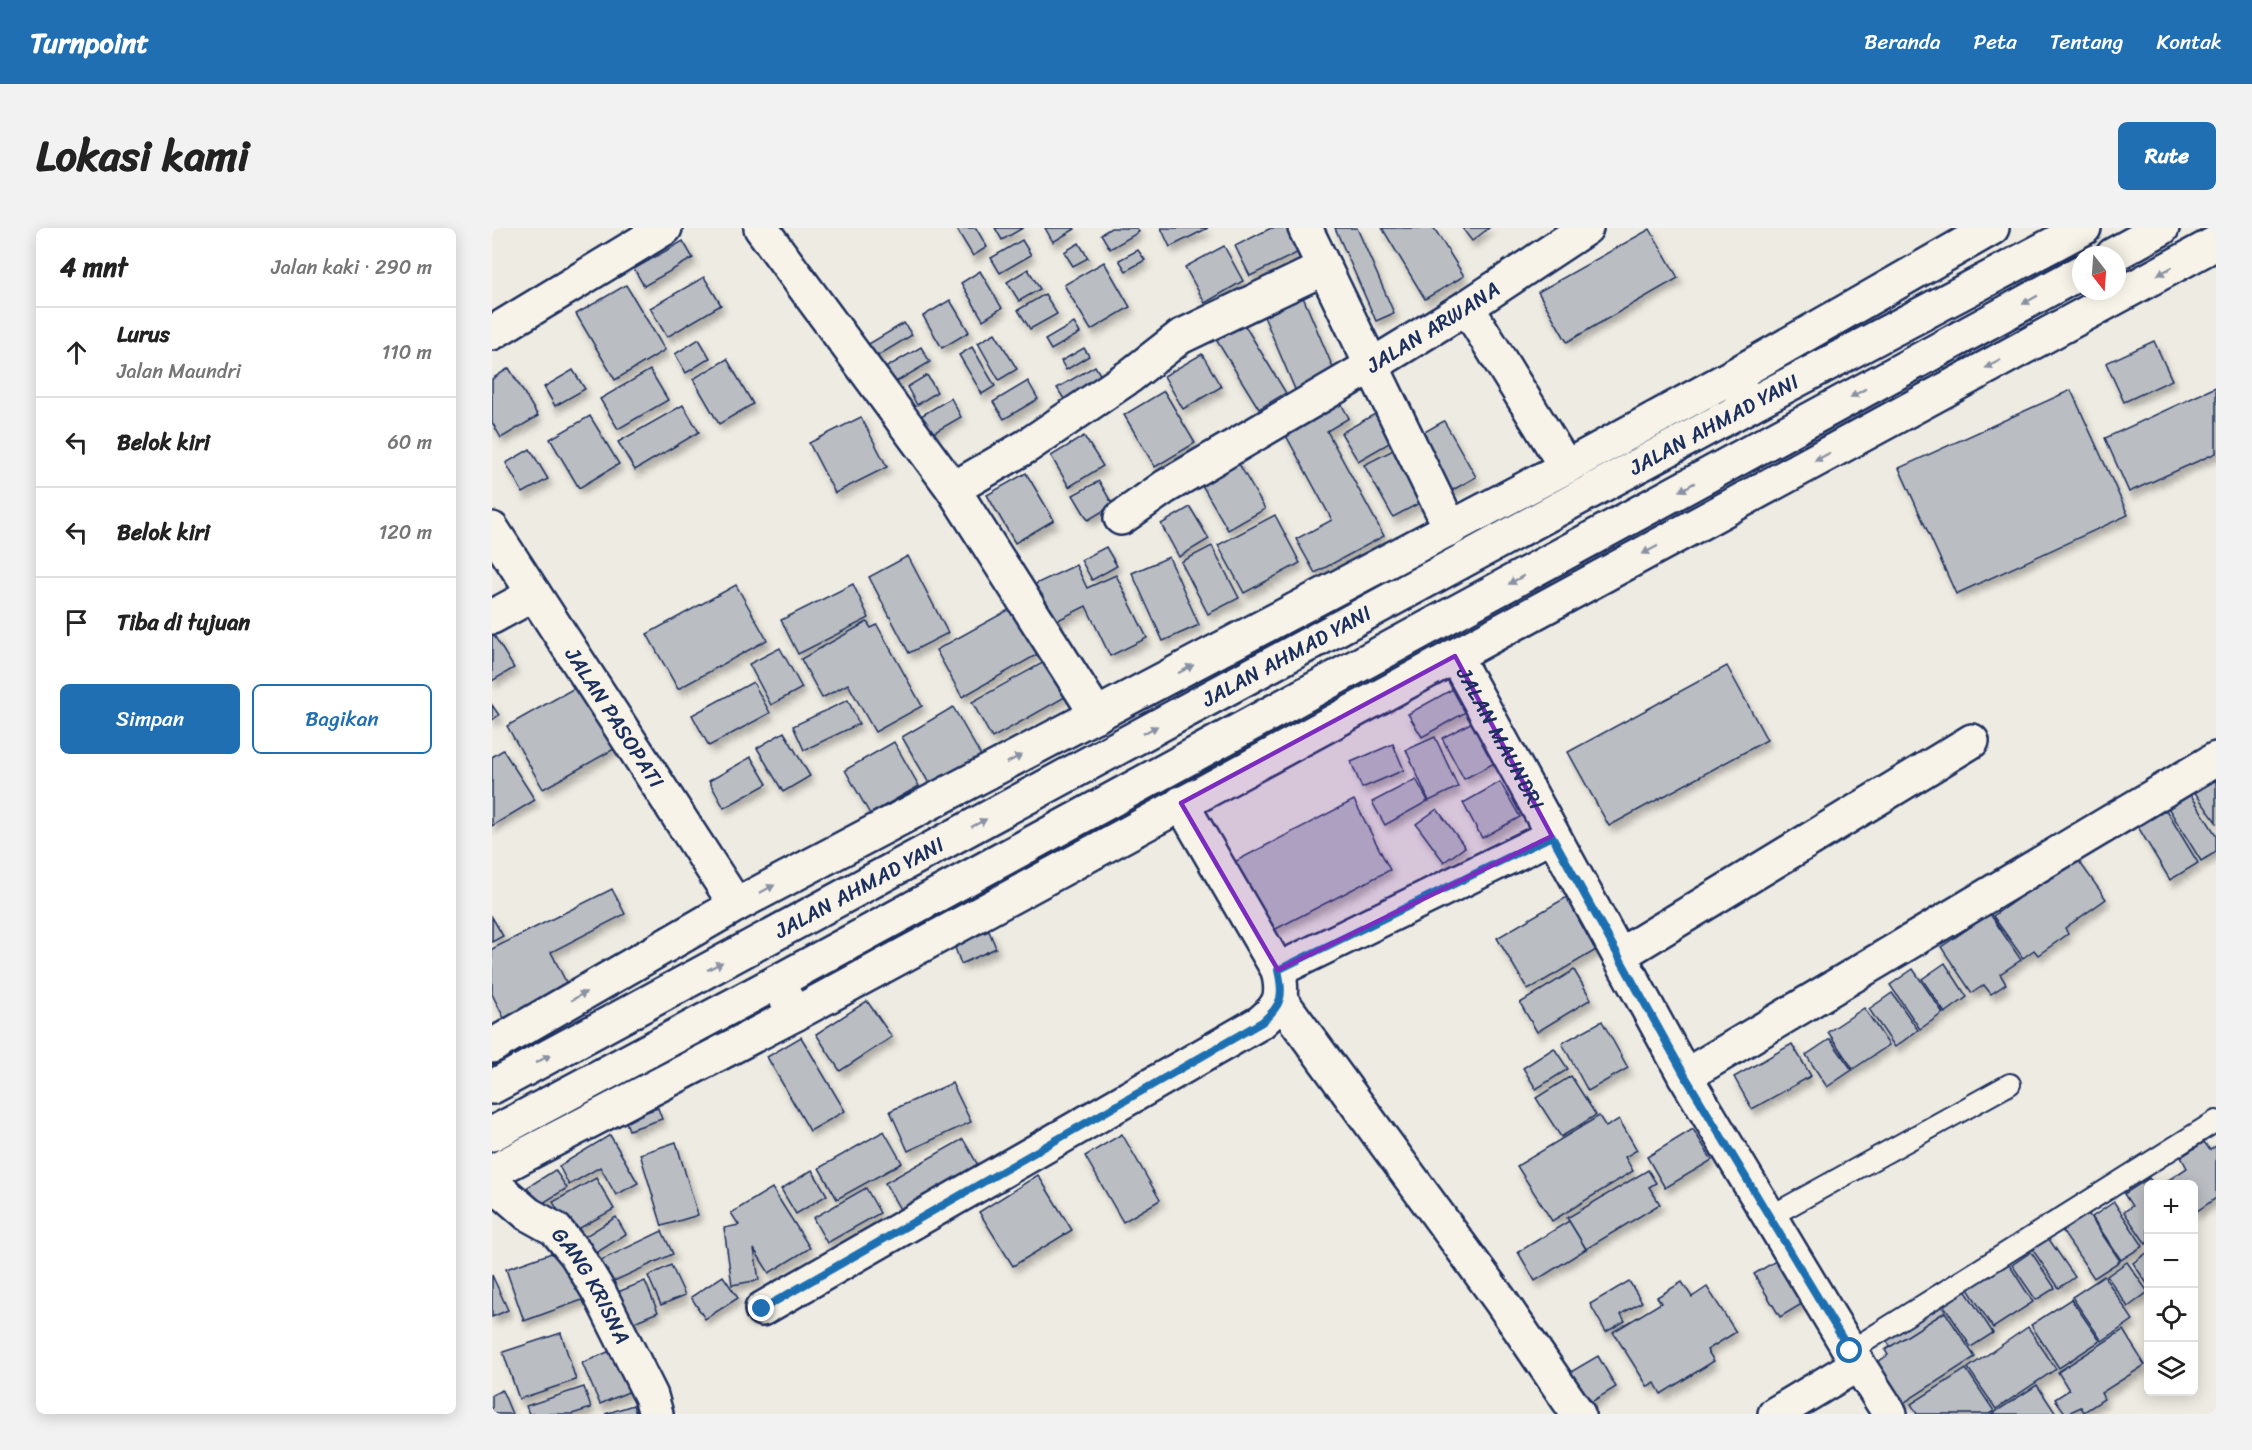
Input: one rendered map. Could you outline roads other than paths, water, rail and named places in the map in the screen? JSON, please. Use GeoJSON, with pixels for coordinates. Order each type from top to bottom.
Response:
{"type":"FeatureCollection","features":[{"type":"Feature","properties":{"kind":"main road"},"geometry":{"type":"LineString","coordinates":[[492,333],[665,228]]}},
{"type":"Feature","properties":{"kind":"main road"},"geometry":{"type":"LineString","coordinates":[[761,228],[953,489],[1097,716]]}},
{"type":"Feature","properties":{"kind":"main road"},"geometry":{"type":"LineString","coordinates":[[1121,518],[1184,476],[1371,366],[1305,228]]}},
{"type":"Feature","properties":{"kind":"main road","name":"JALAN ARWANA"},"geometry":{"type":"LineString","coordinates":[[1451,529],[1371,366],[1467,307],[1586,228]]}},
{"type":"Feature","properties":{"kind":"main road"},"geometry":{"type":"LineString","coordinates":[[492,1046],[736,905],[1451,529],[1733,376],[1992,228]]}},
{"type":"Feature","properties":{"kind":"main road","name":"JALAN AHMAD YANI"},"geometry":{"type":"LineString","coordinates":[[492,1087],[1750,405],[2084,228]]}},
{"type":"Feature","properties":{"kind":"main road"},"geometry":{"type":"LineString","coordinates":[[2126,248],[2162,228]]}},
{"type":"Feature","properties":{"kind":"main road"},"geometry":{"type":"LineString","coordinates":[[492,1172],[795,1014],[2216,243]]}},
{"type":"Feature","properties":{"kind":"main road"},"geometry":{"type":"LineString","coordinates":[[953,489],[1027,446],[1130,376],[1180,337],[1324,268]]}},
{"type":"Feature","properties":{"kind":"main road","name":"JALAN AHMAD YANI"},"geometry":{"type":"LineString","coordinates":[[492,1134],[777,982],[2072,277]]}},
{"type":"Feature","properties":{"kind":"main road"},"geometry":{"type":"LineString","coordinates":[[1467,307],[1566,467]]}},
{"type":"Feature","properties":{"kind":"main road"},"geometry":{"type":"LineString","coordinates":[[1733,376],[1750,405]]}},
{"type":"Feature","properties":{"kind":"main road","name":"JALAN PASOPATI"},"geometry":{"type":"LineString","coordinates":[[492,529],[736,905]]}},
{"type":"Feature","properties":{"kind":"main road"},"geometry":{"type":"LineString","coordinates":[[492,617],[534,594]]}},
{"type":"Feature","properties":{"kind":"main road","name":"JALAN MAUNDRI"},"geometry":{"type":"LineString","coordinates":[[1455,656],[1685,1076],[1890,1414]]}},
{"type":"Feature","properties":{"kind":"main road"},"geometry":{"type":"LineString","coordinates":[[1620,955],[1972,741]]}},
{"type":"Feature","properties":{"kind":"main road"},"geometry":{"type":"LineString","coordinates":[[1685,1076],[2216,759]]}},
{"type":"Feature","properties":{"kind":"main road"},"geometry":{"type":"LineString","coordinates":[[1181,803],[1279,984],[1578,1414]]}},
{"type":"Feature","properties":{"kind":"main road"},"geometry":{"type":"LineString","coordinates":[[1279,984],[1552,836]]}},
{"type":"Feature","properties":{"kind":"main road"},"geometry":{"type":"LineString","coordinates":[[777,982],[795,1014]]}},
{"type":"Feature","properties":{"kind":"main road"},"geometry":{"type":"LineString","coordinates":[[762,1309],[1262,1022],[1275,1011],[1279,984]]}},
{"type":"Feature","properties":{"kind":"main road","name":"GANG KRISNA"},"geometry":{"type":"LineString","coordinates":[[492,1183],[528,1214],[555,1229],[576,1254],[604,1303],[651,1396],[656,1414]]}},
{"type":"Feature","properties":{"kind":"main road"},"geometry":{"type":"LineString","coordinates":[[1775,1414],[1854,1358]]}},
{"type":"Feature","properties":{"kind":"lane"},"geometry":{"type":"LineString","coordinates":[[1771,1216],[2010,1084]]}},
{"type":"Feature","properties":{"kind":"lane"},"geometry":{"type":"LineString","coordinates":[[1854,1358],[2216,1121]]}}]}
